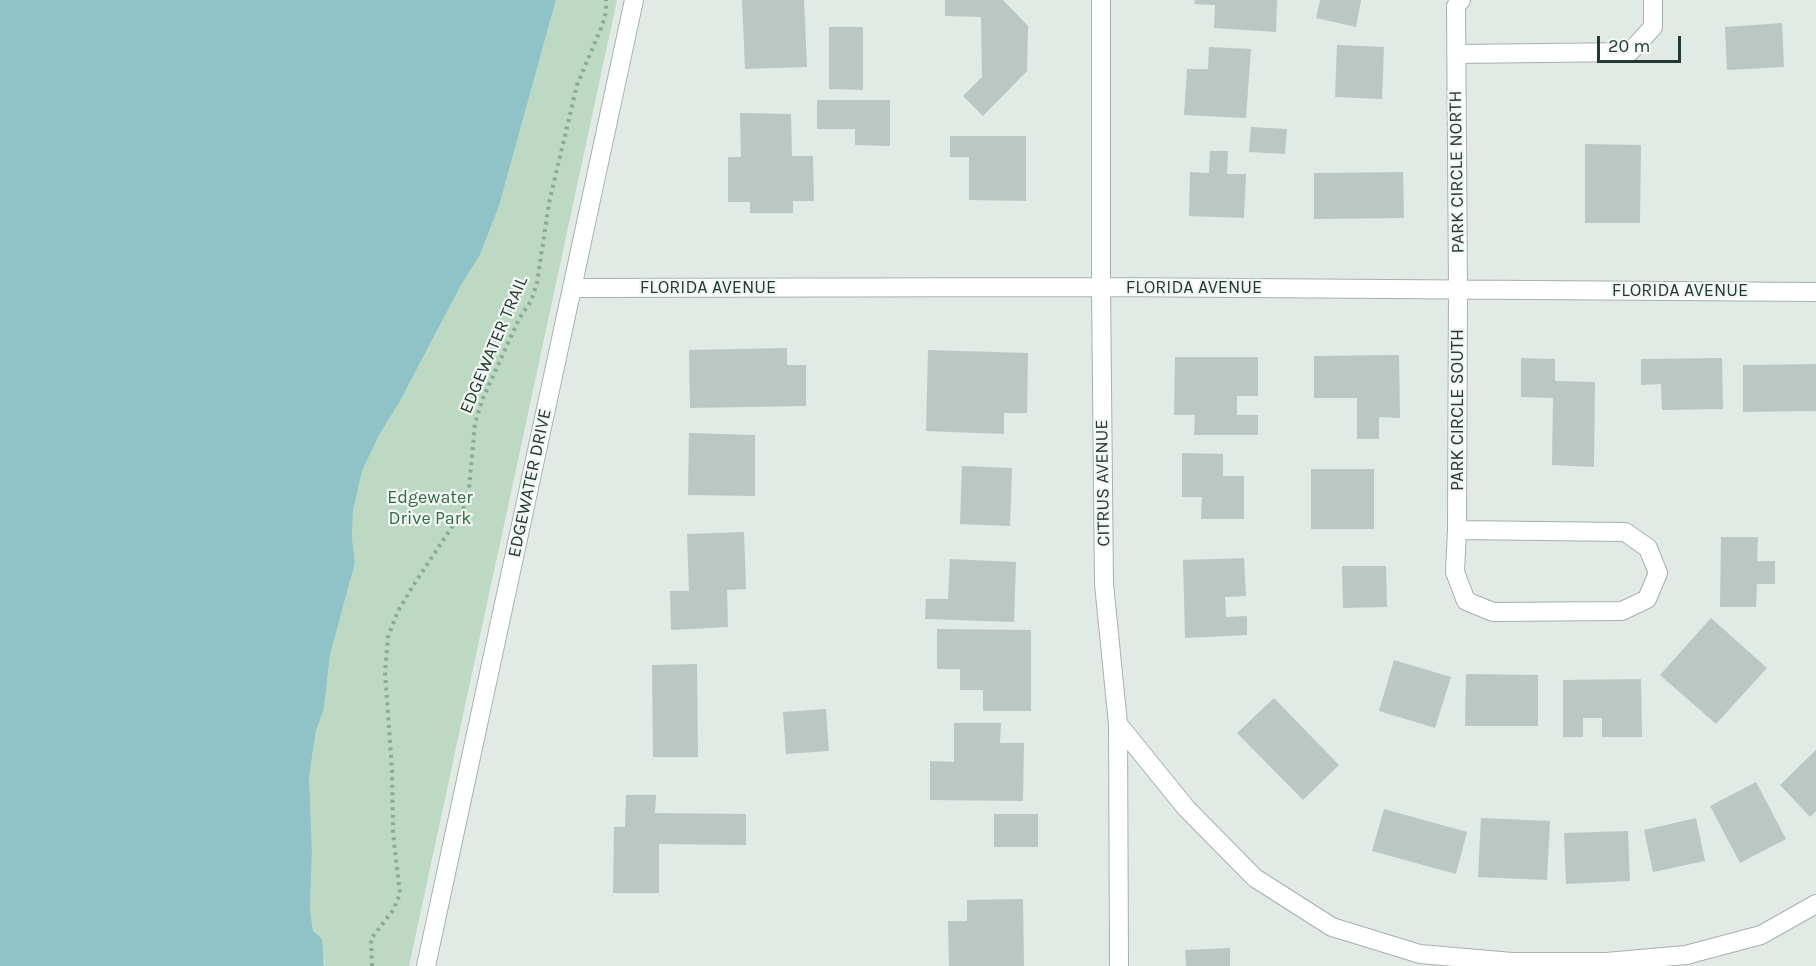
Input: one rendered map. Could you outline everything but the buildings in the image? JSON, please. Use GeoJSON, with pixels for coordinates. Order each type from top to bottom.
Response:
{"type":"FeatureCollection","features":[{"type":"Feature","properties":{"kind":"street","name":"EDGEWATER DRIVE"},"geometry":{"type":"LineString","coordinates":[[426,966],[634,0]]}},
{"type":"Feature","properties":{"kind":"street","name":"CITRUS AVENUE"},"geometry":{"type":"LineString","coordinates":[[1101,0],[1104,584],[1118,724],[1119,966]]}},
{"type":"Feature","properties":{"kind":"street","name":"PARK CIRCLE NORTH"},"geometry":{"type":"LineString","coordinates":[[1458,290],[1456,6],[1461,0]]}},
{"type":"Feature","properties":{"kind":"street"},"geometry":{"type":"LineString","coordinates":[[1456,54],[1630,52],[1653,27],[1653,0]]}},
{"type":"Feature","properties":{"kind":"street","name":"FLORIDA AVENUE"},"geometry":{"type":"LineString","coordinates":[[572,288],[1101,287],[1816,292]]}},
{"type":"Feature","properties":{"kind":"street","name":"PARK CIRCLE SOUTH"},"geometry":{"type":"LineString","coordinates":[[1457,530],[1625,532],[1648,548],[1658,573],[1647,599],[1622,611],[1493,612],[1466,601],[1455,572],[1458,290]]}},
{"type":"Feature","properties":{"kind":"street"},"geometry":{"type":"LineString","coordinates":[[1118,724],[1186,808],[1255,878],[1332,927],[1420,954],[1512,962],[1606,962],[1686,955],[1761,935],[1816,904]]}},
{"type":"Feature","properties":{"kind":"path","name":"EDGEWATER TRAIL"},"geometry":{"type":"LineString","coordinates":[[372,966],[371,939],[393,910],[400,894],[393,833],[392,770],[386,683],[388,637],[398,611],[463,510],[469,489],[475,423],[483,398],[519,319],[531,301],[537,283],[549,203],[577,85],[602,26],[606,12],[606,0]]}},
{"type":"Feature","properties":{"kind":"green space","name":"Edgewater Drive Park"},"geometry":{"type":"Polygon","coordinates":[[[556,0],[617,0],[409,966],[324,966],[325,961],[313,931],[310,909],[312,851],[309,777],[316,731],[324,709],[330,655],[355,563],[352,537],[353,511],[362,470],[460,287],[480,255],[499,206],[556,0]]]}},
{"type":"Feature","properties":{"kind":"water"},"geometry":{"type":"Polygon","coordinates":[[[0,0],[556,0],[499,206],[480,255],[379,435],[362,471],[353,511],[352,537],[355,563],[330,655],[324,709],[316,731],[309,777],[312,851],[310,909],[313,931],[322,939],[324,966],[0,966],[0,0]]]}}]}
